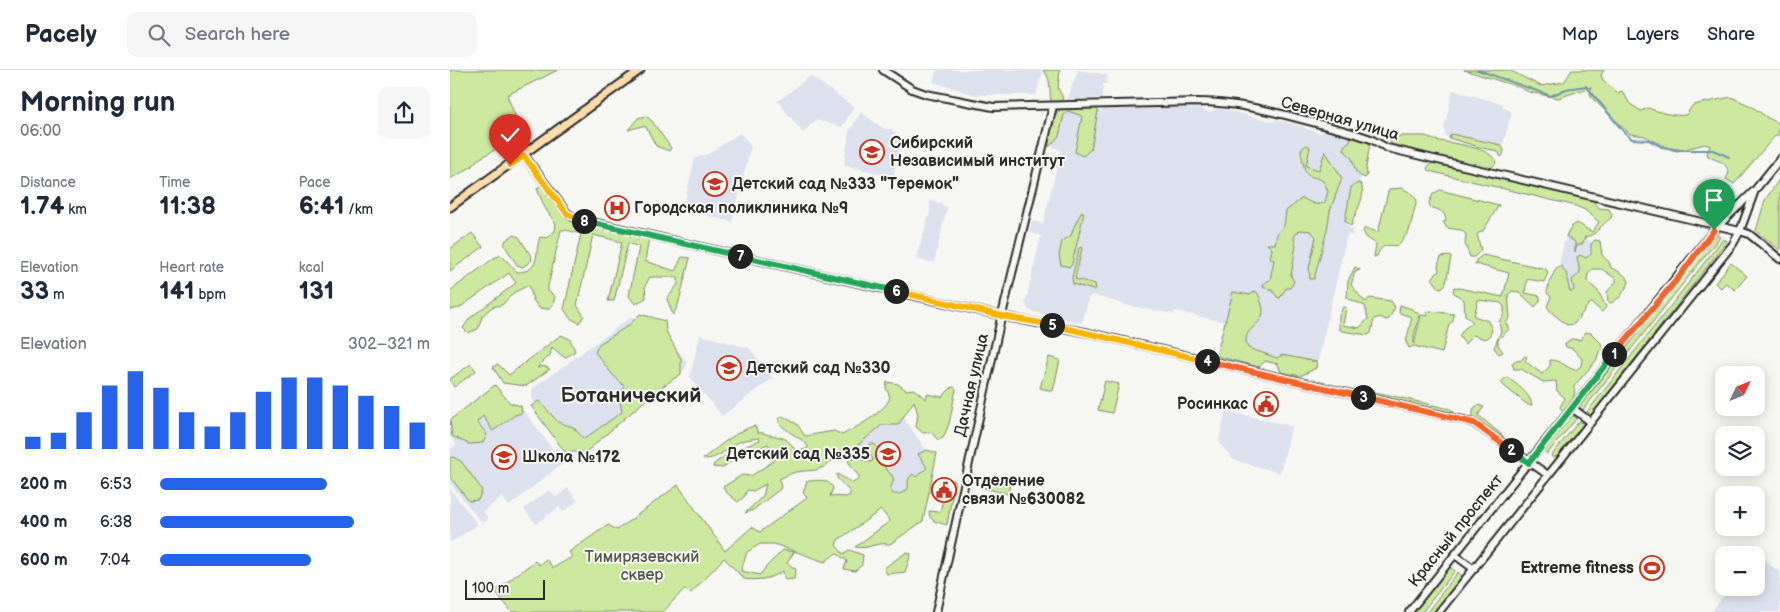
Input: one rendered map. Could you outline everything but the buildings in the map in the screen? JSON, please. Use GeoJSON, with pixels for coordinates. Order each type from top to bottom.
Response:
{"type":"FeatureCollection","features":[{"type":"Feature","properties":{"kind":"main road"},"geometry":{"type":"LineString","coordinates":[[450,208],[640,70]]}},
{"type":"Feature","properties":{"kind":"street","name":"Северная улица"},"geometry":{"type":"LineString","coordinates":[[883,70],[912,89],[964,103],[993,107],[1222,103],[1338,129],[1371,139],[1386,148],[1740,231],[1749,234],[1780,259]]}},
{"type":"Feature","properties":{"kind":"street","name":"Дачная улица"},"geometry":{"type":"LineString","coordinates":[[936,612],[1002,316],[1053,106]]}},
{"type":"Feature","properties":{"kind":"street"},"geometry":{"type":"LineString","coordinates":[[524,156],[567,214],[575,218],[1002,316],[1089,333],[1468,421],[1474,423],[1548,475]]}},
{"type":"Feature","properties":{"kind":"street","name":"Красный проспект"},"geometry":{"type":"LineString","coordinates":[[1409,612],[1720,226],[1755,190],[1780,159]]}},
{"type":"Feature","properties":{"kind":"street","name":"Красный проспект"},"geometry":{"type":"LineString","coordinates":[[1440,612],[1733,244],[1740,231],[1755,190]]}},
{"type":"Feature","properties":{"kind":"street"},"geometry":{"type":"LineString","coordinates":[[1572,408],[1591,422]]}},
{"type":"Feature","properties":{"kind":"street"},"geometry":{"type":"LineString","coordinates":[[1455,555],[1474,569]]}},
{"type":"Feature","properties":{"kind":"shaded area"},"geometry":{"type":"Polygon","coordinates":[[[937,70],[1043,71],[1036,95],[975,95],[933,82],[937,70]]]}},
{"type":"Feature","properties":{"kind":"shaded area"},"geometry":{"type":"Polygon","coordinates":[[[1078,70],[1108,75],[1106,84],[1103,84],[1102,98],[1067,100],[1078,70]]]}},
{"type":"Feature","properties":{"kind":"shaded area","name":"Сибирский Независимый институт"},"geometry":{"type":"Polygon","coordinates":[[[810,76],[854,107],[842,127],[816,120],[803,133],[778,101],[810,76]]]}},
{"type":"Feature","properties":{"kind":"shaded area"},"geometry":{"type":"Polygon","coordinates":[[[1453,90],[1503,104],[1503,107],[1512,112],[1501,151],[1446,137],[1444,128],[1453,90]]]}},
{"type":"Feature","properties":{"kind":"shaded area"},"geometry":{"type":"Polygon","coordinates":[[[1200,107],[1204,111],[1211,112],[1217,108],[1274,122],[1275,120],[1303,126],[1306,129],[1321,133],[1324,130],[1358,139],[1368,150],[1348,228],[1353,230],[1352,235],[1347,235],[1316,369],[1300,377],[1280,373],[1277,365],[1264,362],[1259,367],[1216,356],[1224,322],[1175,311],[1174,314],[1126,305],[1093,295],[1089,297],[1082,323],[1030,311],[1025,304],[1041,236],[1029,232],[1032,221],[1043,224],[1061,150],[1050,146],[1059,110],[1101,111],[1105,108],[1200,107]]]}},
{"type":"Feature","properties":{"kind":"shaded area","name":"Сибирский Независимый институт"},"geometry":{"type":"Polygon","coordinates":[[[861,112],[884,129],[891,129],[902,138],[893,177],[844,165],[849,132],[861,112]]]}},
{"type":"Feature","properties":{"kind":"shaded area","name":"Детский сад №333 \"Теремок\""},"geometry":{"type":"Polygon","coordinates":[[[740,133],[751,146],[732,222],[683,209],[695,158],[710,153],[740,133]]]}},
{"type":"Feature","properties":{"kind":"shaded area"},"geometry":{"type":"Polygon","coordinates":[[[930,201],[942,203],[942,206],[947,207],[934,263],[916,259],[930,212],[930,201]]]}},
{"type":"Feature","properties":{"kind":"shaded area"},"geometry":{"type":"Polygon","coordinates":[[[1567,230],[1579,233],[1592,243],[1577,298],[1567,300],[1558,269],[1567,230]]]}},
{"type":"Feature","properties":{"kind":"shaded area"},"geometry":{"type":"Polygon","coordinates":[[[631,317],[655,322],[687,362],[685,369],[569,450],[532,399],[532,389],[631,317]]]}},
{"type":"Feature","properties":{"kind":"shaded area","name":"Детский сад №330"},"geometry":{"type":"Polygon","coordinates":[[[700,335],[749,348],[773,378],[722,416],[690,377],[700,335]]]}},
{"type":"Feature","properties":{"kind":"shaded area","name":"Школа №172"},"geometry":{"type":"Polygon","coordinates":[[[509,406],[523,410],[563,463],[509,506],[502,497],[483,511],[488,519],[483,524],[450,483],[450,450],[456,445],[450,436],[450,422],[509,406]]]}},
{"type":"Feature","properties":{"kind":"shaded area","name":"Детский сад №335"},"geometry":{"type":"Polygon","coordinates":[[[898,410],[932,458],[927,479],[902,499],[868,487],[845,450],[898,410]]]}},
{"type":"Feature","properties":{"kind":"shaded area"},"geometry":{"type":"Polygon","coordinates":[[[1226,411],[1292,426],[1280,473],[1234,460],[1219,440],[1226,411]]]}},
{"type":"Feature","properties":{"kind":"shaded area"},"geometry":{"type":"Polygon","coordinates":[[[568,488],[578,501],[563,512],[559,507],[536,524],[524,509],[549,490],[556,497],[568,488]]]}},
{"type":"Feature","properties":{"kind":"shaded area"},"geometry":{"type":"Polygon","coordinates":[[[450,489],[478,525],[450,543],[450,489]]]}},
{"type":"Feature","properties":{"kind":"shaded area"},"geometry":{"type":"Polygon","coordinates":[[[1765,561],[1780,572],[1780,612],[1711,612],[1724,596],[1765,596],[1765,561]]]}},
{"type":"Feature","properties":{"kind":"green space"},"geometry":{"type":"Polygon","coordinates":[[[450,70],[558,70],[507,95],[518,123],[498,148],[450,179],[450,70]]]}},
{"type":"Feature","properties":{"kind":"green space"},"geometry":{"type":"Polygon","coordinates":[[[1043,70],[1060,70],[1058,88],[1063,98],[1061,102],[1054,103],[1051,101],[1049,81],[1043,70]]]}},
{"type":"Feature","properties":{"kind":"green space"},"geometry":{"type":"Polygon","coordinates":[[[1464,70],[1509,70],[1541,86],[1564,82],[1572,70],[1604,70],[1601,75],[1603,80],[1617,93],[1622,91],[1630,104],[1641,111],[1648,108],[1672,115],[1686,115],[1693,105],[1731,97],[1751,106],[1780,126],[1778,135],[1774,137],[1734,184],[1726,179],[1729,172],[1725,165],[1708,156],[1710,146],[1705,144],[1678,151],[1672,150],[1645,136],[1630,134],[1593,99],[1590,94],[1591,87],[1558,98],[1529,92],[1519,87],[1464,70]]]}},
{"type":"Feature","properties":{"kind":"green space"},"geometry":{"type":"Polygon","coordinates":[[[1063,107],[1095,107],[1098,111],[1091,149],[1083,156],[1075,152],[1082,116],[1068,111],[1064,115],[1059,136],[1049,147],[1052,125],[1056,114],[1063,107]]]}},
{"type":"Feature","properties":{"kind":"green space"},"geometry":{"type":"Polygon","coordinates":[[[646,116],[652,121],[671,148],[669,151],[656,146],[646,127],[642,126],[628,130],[638,118],[646,116]]]}},
{"type":"Feature","properties":{"kind":"green space"},"geometry":{"type":"Polygon","coordinates":[[[1451,134],[1501,145],[1504,150],[1503,155],[1501,157],[1498,152],[1493,150],[1449,138],[1451,134]]]}},
{"type":"Feature","properties":{"kind":"green space"},"geometry":{"type":"Polygon","coordinates":[[[1351,136],[1364,139],[1370,144],[1366,167],[1367,175],[1365,178],[1357,172],[1352,159],[1344,149],[1351,136]]]}},
{"type":"Feature","properties":{"kind":"green space"},"geometry":{"type":"Polygon","coordinates":[[[1426,136],[1434,140],[1480,149],[1488,153],[1496,163],[1490,169],[1391,144],[1390,140],[1393,137],[1426,136]]]}},
{"type":"Feature","properties":{"kind":"green space"},"geometry":{"type":"Polygon","coordinates":[[[1307,145],[1310,147],[1306,166],[1319,170],[1325,151],[1342,178],[1330,211],[1314,279],[1310,279],[1309,268],[1316,237],[1311,231],[1300,230],[1294,239],[1296,245],[1291,276],[1294,282],[1290,288],[1286,288],[1280,298],[1273,291],[1263,287],[1264,283],[1270,280],[1274,260],[1270,259],[1272,249],[1267,244],[1275,244],[1277,234],[1284,226],[1286,211],[1302,198],[1313,203],[1322,204],[1325,202],[1328,191],[1323,181],[1309,176],[1306,172],[1301,149],[1307,145]]]}},
{"type":"Feature","properties":{"kind":"green space"},"geometry":{"type":"Polygon","coordinates":[[[1433,163],[1592,200],[1599,208],[1609,209],[1612,215],[1596,232],[1585,237],[1583,243],[1577,246],[1575,252],[1575,242],[1566,236],[1571,227],[1577,223],[1592,232],[1599,222],[1585,210],[1576,206],[1429,171],[1427,169],[1429,165],[1433,163]]]}},
{"type":"Feature","properties":{"kind":"green space"},"geometry":{"type":"Polygon","coordinates":[[[1780,178],[1780,250],[1756,231],[1765,200],[1780,178]]]}},
{"type":"Feature","properties":{"kind":"green space"},"geometry":{"type":"Polygon","coordinates":[[[1358,183],[1361,184],[1362,195],[1351,226],[1345,221],[1351,187],[1358,183]]]}},
{"type":"Feature","properties":{"kind":"green space"},"geometry":{"type":"Polygon","coordinates":[[[541,185],[566,215],[649,238],[645,261],[675,271],[682,257],[690,258],[678,305],[673,315],[667,299],[678,284],[678,277],[650,277],[645,286],[646,298],[635,304],[629,296],[639,247],[628,243],[614,301],[608,301],[622,242],[593,235],[577,305],[584,316],[579,323],[570,318],[564,309],[581,234],[561,230],[548,286],[548,291],[555,296],[553,305],[548,309],[539,308],[533,300],[529,285],[513,293],[502,305],[492,307],[482,316],[478,329],[468,333],[463,328],[470,318],[516,283],[509,273],[459,308],[450,310],[450,291],[494,258],[501,255],[517,272],[530,269],[534,265],[540,237],[546,238],[555,231],[556,224],[545,208],[537,189],[541,185]]]}},
{"type":"Feature","properties":{"kind":"green space"},"geometry":{"type":"Polygon","coordinates":[[[1402,188],[1411,193],[1417,200],[1409,231],[1398,246],[1385,246],[1374,257],[1376,244],[1366,237],[1363,231],[1365,228],[1378,232],[1388,192],[1390,189],[1402,188]]]}},
{"type":"Feature","properties":{"kind":"green space"},"geometry":{"type":"Polygon","coordinates":[[[1440,190],[1499,205],[1483,231],[1477,234],[1481,250],[1474,257],[1470,257],[1465,244],[1466,234],[1461,230],[1447,228],[1443,222],[1446,221],[1444,214],[1430,207],[1429,203],[1433,194],[1440,190]]]}},
{"type":"Feature","properties":{"kind":"green space"},"geometry":{"type":"Polygon","coordinates":[[[1720,190],[1727,193],[1728,197],[1725,204],[1711,216],[1709,211],[1711,205],[1717,200],[1720,190]]]}},
{"type":"Feature","properties":{"kind":"green space"},"geometry":{"type":"Polygon","coordinates":[[[1082,211],[1084,213],[1072,264],[1070,267],[1061,265],[1059,256],[1062,241],[1071,236],[1082,211]]]}},
{"type":"Feature","properties":{"kind":"green space"},"geometry":{"type":"Polygon","coordinates":[[[472,233],[483,247],[450,271],[450,249],[472,233]]]}},
{"type":"Feature","properties":{"kind":"green space"},"geometry":{"type":"Polygon","coordinates":[[[1716,234],[1720,237],[1583,410],[1578,406],[1716,234]]]}},
{"type":"Feature","properties":{"kind":"green space"},"geometry":{"type":"Polygon","coordinates":[[[513,235],[519,237],[531,256],[532,260],[523,267],[517,265],[505,246],[505,241],[513,235]]]}},
{"type":"Feature","properties":{"kind":"green space"},"geometry":{"type":"Polygon","coordinates":[[[1723,239],[1727,241],[1591,415],[1587,412],[1723,239]]]}},
{"type":"Feature","properties":{"kind":"green space"},"geometry":{"type":"Polygon","coordinates":[[[1595,240],[1600,241],[1602,255],[1609,262],[1611,268],[1625,276],[1629,283],[1620,297],[1611,303],[1608,302],[1607,292],[1616,282],[1616,279],[1602,269],[1592,269],[1588,274],[1587,281],[1598,291],[1606,307],[1602,312],[1592,303],[1589,304],[1574,324],[1567,325],[1551,312],[1547,306],[1551,297],[1547,293],[1549,282],[1557,267],[1561,266],[1566,273],[1569,289],[1571,292],[1574,290],[1572,280],[1580,273],[1577,257],[1580,255],[1586,258],[1591,254],[1591,244],[1595,240]]]}},
{"type":"Feature","properties":{"kind":"green space"},"geometry":{"type":"Polygon","coordinates":[[[1081,247],[1075,279],[1095,284],[1096,289],[1093,290],[1073,284],[1072,278],[1079,248],[1081,247]]]}},
{"type":"Feature","properties":{"kind":"green space"},"geometry":{"type":"Polygon","coordinates":[[[1483,255],[1546,269],[1548,273],[1544,282],[1527,279],[1525,293],[1540,296],[1540,301],[1535,307],[1519,292],[1512,291],[1508,295],[1510,317],[1506,323],[1509,329],[1498,340],[1498,345],[1503,352],[1499,354],[1494,348],[1501,331],[1499,322],[1504,314],[1504,307],[1501,303],[1478,300],[1474,316],[1488,321],[1492,330],[1489,337],[1485,339],[1473,335],[1465,344],[1459,336],[1473,322],[1465,315],[1464,300],[1453,292],[1454,287],[1503,297],[1509,273],[1475,264],[1476,260],[1483,255]]]}},
{"type":"Feature","properties":{"kind":"green space"},"geometry":{"type":"Polygon","coordinates":[[[1441,257],[1451,257],[1446,283],[1443,287],[1439,288],[1432,278],[1439,271],[1438,266],[1441,257]]]}},
{"type":"Feature","properties":{"kind":"green space"},"geometry":{"type":"Polygon","coordinates":[[[1731,263],[1747,276],[1735,290],[1726,283],[1721,288],[1715,283],[1731,263]]]}},
{"type":"Feature","properties":{"kind":"green space"},"geometry":{"type":"Polygon","coordinates":[[[1355,267],[1360,270],[1355,272],[1351,285],[1365,302],[1370,298],[1391,301],[1395,307],[1389,319],[1386,320],[1380,317],[1374,319],[1371,333],[1368,335],[1339,329],[1339,316],[1343,307],[1346,307],[1343,325],[1359,328],[1368,319],[1365,306],[1347,298],[1348,281],[1355,267]]]}},
{"type":"Feature","properties":{"kind":"green space"},"geometry":{"type":"Polygon","coordinates":[[[1256,291],[1260,298],[1263,312],[1261,318],[1247,335],[1248,348],[1277,358],[1282,355],[1317,362],[1316,368],[1300,376],[1281,372],[1278,364],[1265,361],[1259,367],[1216,356],[1233,292],[1250,295],[1256,291]]]}},
{"type":"Feature","properties":{"kind":"green space"},"geometry":{"type":"Polygon","coordinates":[[[1400,305],[1412,309],[1420,315],[1414,335],[1414,344],[1421,315],[1428,316],[1426,312],[1431,311],[1454,314],[1453,321],[1449,324],[1442,353],[1414,346],[1409,348],[1406,342],[1412,317],[1399,313],[1400,305]]]}},
{"type":"Feature","properties":{"kind":"green space"},"geometry":{"type":"Polygon","coordinates":[[[640,314],[665,321],[666,331],[681,359],[681,374],[656,391],[586,452],[565,452],[531,406],[539,401],[558,422],[573,427],[584,439],[622,412],[619,395],[625,387],[595,352],[599,344],[628,326],[640,314]]]}},
{"type":"Feature","properties":{"kind":"green space"},"geometry":{"type":"Polygon","coordinates":[[[1586,332],[1591,333],[1601,343],[1602,348],[1596,361],[1574,386],[1574,397],[1571,403],[1562,410],[1560,407],[1565,398],[1557,391],[1556,381],[1543,382],[1521,369],[1514,369],[1512,363],[1516,360],[1520,361],[1525,356],[1527,357],[1525,361],[1542,374],[1550,366],[1550,360],[1558,361],[1576,370],[1581,366],[1582,359],[1573,349],[1566,347],[1565,344],[1571,339],[1580,340],[1586,332]]]}},
{"type":"Feature","properties":{"kind":"green space"},"geometry":{"type":"Polygon","coordinates":[[[561,335],[570,339],[575,351],[565,358],[552,347],[550,355],[537,368],[544,366],[550,369],[526,386],[503,383],[493,367],[498,364],[509,375],[561,335]]]}},
{"type":"Feature","properties":{"kind":"green space"},"geometry":{"type":"Polygon","coordinates":[[[1049,357],[1060,360],[1053,391],[1040,388],[1049,357]]]}},
{"type":"Feature","properties":{"kind":"green space"},"geometry":{"type":"Polygon","coordinates":[[[471,364],[476,371],[454,387],[450,379],[471,364]]]}},
{"type":"Feature","properties":{"kind":"green space"},"geometry":{"type":"Polygon","coordinates":[[[1507,377],[1526,393],[1532,405],[1528,405],[1504,386],[1501,382],[1507,377]]]}},
{"type":"Feature","properties":{"kind":"green space"},"geometry":{"type":"Polygon","coordinates":[[[1105,381],[1119,384],[1112,413],[1098,410],[1105,381]]]}},
{"type":"Feature","properties":{"kind":"green space"},"geometry":{"type":"Polygon","coordinates":[[[887,382],[898,384],[906,390],[914,389],[926,399],[927,394],[942,397],[952,387],[956,389],[949,424],[943,438],[938,440],[931,432],[923,433],[916,427],[918,414],[914,401],[898,425],[882,425],[853,449],[842,453],[824,467],[816,470],[795,472],[779,479],[780,489],[753,510],[745,513],[763,496],[766,484],[753,491],[747,490],[744,497],[738,502],[723,487],[742,475],[751,476],[775,460],[777,457],[768,444],[733,460],[722,468],[713,467],[714,464],[725,456],[760,440],[759,438],[742,441],[718,456],[703,459],[736,435],[755,426],[758,433],[785,439],[796,451],[807,449],[808,446],[804,442],[781,424],[778,420],[782,416],[797,424],[805,436],[834,431],[842,435],[883,408],[890,397],[886,388],[887,382]]]}},
{"type":"Feature","properties":{"kind":"green space"},"geometry":{"type":"Polygon","coordinates":[[[495,385],[510,403],[521,406],[522,413],[515,415],[493,431],[483,416],[477,422],[487,434],[483,443],[469,444],[452,436],[450,420],[495,385]]]}},
{"type":"Feature","properties":{"kind":"green space"},"geometry":{"type":"Polygon","coordinates":[[[1371,391],[1450,409],[1454,412],[1451,413],[1368,392],[1371,391]]]}},
{"type":"Feature","properties":{"kind":"green space"},"geometry":{"type":"Polygon","coordinates":[[[1478,405],[1484,407],[1478,415],[1503,436],[1503,440],[1500,440],[1473,419],[1473,409],[1478,405]]]}},
{"type":"Feature","properties":{"kind":"green space"},"geometry":{"type":"Polygon","coordinates":[[[1571,415],[1577,418],[1547,454],[1543,450],[1571,415]]]}},
{"type":"Feature","properties":{"kind":"green space"},"geometry":{"type":"Polygon","coordinates":[[[1579,421],[1584,424],[1559,455],[1553,458],[1551,456],[1579,421]]]}},
{"type":"Feature","properties":{"kind":"green space","name":"Тимирязевский сквер"},"geometry":{"type":"Polygon","coordinates":[[[874,444],[878,449],[882,463],[894,480],[890,489],[893,494],[900,494],[908,489],[909,477],[913,474],[916,477],[927,468],[918,454],[927,450],[937,453],[923,521],[890,544],[879,544],[864,548],[855,547],[890,521],[881,510],[838,540],[836,545],[843,554],[849,550],[863,555],[862,565],[855,571],[844,569],[847,561],[836,553],[825,562],[774,544],[760,544],[747,552],[741,571],[760,575],[783,550],[794,552],[787,563],[796,569],[794,579],[785,580],[783,571],[764,579],[744,579],[724,558],[691,593],[684,589],[663,612],[512,612],[495,591],[535,561],[539,565],[546,559],[553,568],[572,557],[569,552],[608,525],[617,530],[678,485],[725,551],[752,527],[760,532],[807,498],[803,493],[807,481],[822,480],[828,482],[833,488],[830,496],[846,497],[850,495],[850,492],[837,478],[837,474],[853,483],[860,478],[848,461],[854,457],[871,462],[873,460],[870,453],[862,455],[861,450],[874,444]]]}},
{"type":"Feature","properties":{"kind":"green space"},"geometry":{"type":"Polygon","coordinates":[[[453,457],[461,461],[480,487],[482,491],[478,500],[469,501],[450,477],[450,458],[453,457]]]}},
{"type":"Feature","properties":{"kind":"green space"},"geometry":{"type":"Polygon","coordinates":[[[1003,478],[1011,479],[1008,494],[984,488],[985,481],[1002,484],[1003,478]]]}},
{"type":"Feature","properties":{"kind":"green space"},"geometry":{"type":"Polygon","coordinates":[[[948,479],[955,481],[947,525],[934,521],[930,517],[929,511],[940,512],[948,479]]]}},
{"type":"Feature","properties":{"kind":"green space"},"geometry":{"type":"Polygon","coordinates":[[[907,552],[911,554],[905,572],[887,574],[884,568],[907,552]]]}},
{"type":"Feature","properties":{"kind":"green space"},"geometry":{"type":"Polygon","coordinates":[[[1450,567],[1455,571],[1422,612],[1414,612],[1450,567]]]}},
{"type":"Feature","properties":{"kind":"green space"},"geometry":{"type":"Polygon","coordinates":[[[1458,572],[1463,577],[1435,612],[1427,612],[1458,572]]]}},
{"type":"Feature","properties":{"kind":"waterway"},"geometry":{"type":"LineString","coordinates":[[1478,70],[1551,96],[1566,89],[1586,86],[1632,139],[1649,140],[1662,147],[1680,150],[1713,150],[1729,157]]}},
{"type":"Feature","properties":{"kind":"place","name":"Сибирский Независимый институт"},"geometry":{"type":"Point","coordinates":[872,152]}},
{"type":"Feature","properties":{"kind":"place","name":"Детский сад №333 \"Теремок\""},"geometry":{"type":"Point","coordinates":[715,184]}},
{"type":"Feature","properties":{"kind":"place","name":"Городская поликлиника №9"},"geometry":{"type":"Point","coordinates":[617,208]}},
{"type":"Feature","properties":{"kind":"place","name":"Детский сад №330"},"geometry":{"type":"Point","coordinates":[729,368]}},
{"type":"Feature","properties":{"kind":"place","name":"Росинкас"},"geometry":{"type":"Point","coordinates":[1266,404]}},
{"type":"Feature","properties":{"kind":"place","name":"Детский сад №335"},"geometry":{"type":"Point","coordinates":[888,454]}},
{"type":"Feature","properties":{"kind":"place","name":"Школа №172"},"geometry":{"type":"Point","coordinates":[504,457]}},
{"type":"Feature","properties":{"kind":"place","name":"Отделение связи №630082"},"geometry":{"type":"Point","coordinates":[944,490]}},
{"type":"Feature","properties":{"kind":"place","name":"Extreme fitness"},"geometry":{"type":"Point","coordinates":[1652,568]}},
{"type":"Feature","properties":{"kind":"district","name":"Ботанический"},"geometry":{"type":"Point","coordinates":[631,395]}},
{"type":"Feature","properties":{"kind":"route"},"geometry":{"type":"LineString","coordinates":[[510,165],[524,156],[567,214],[591,223],[779,264],[1002,316],[1089,333],[1468,421],[1474,423],[1529,463],[1613,355],[1679,277],[1714,230]]}}]}
